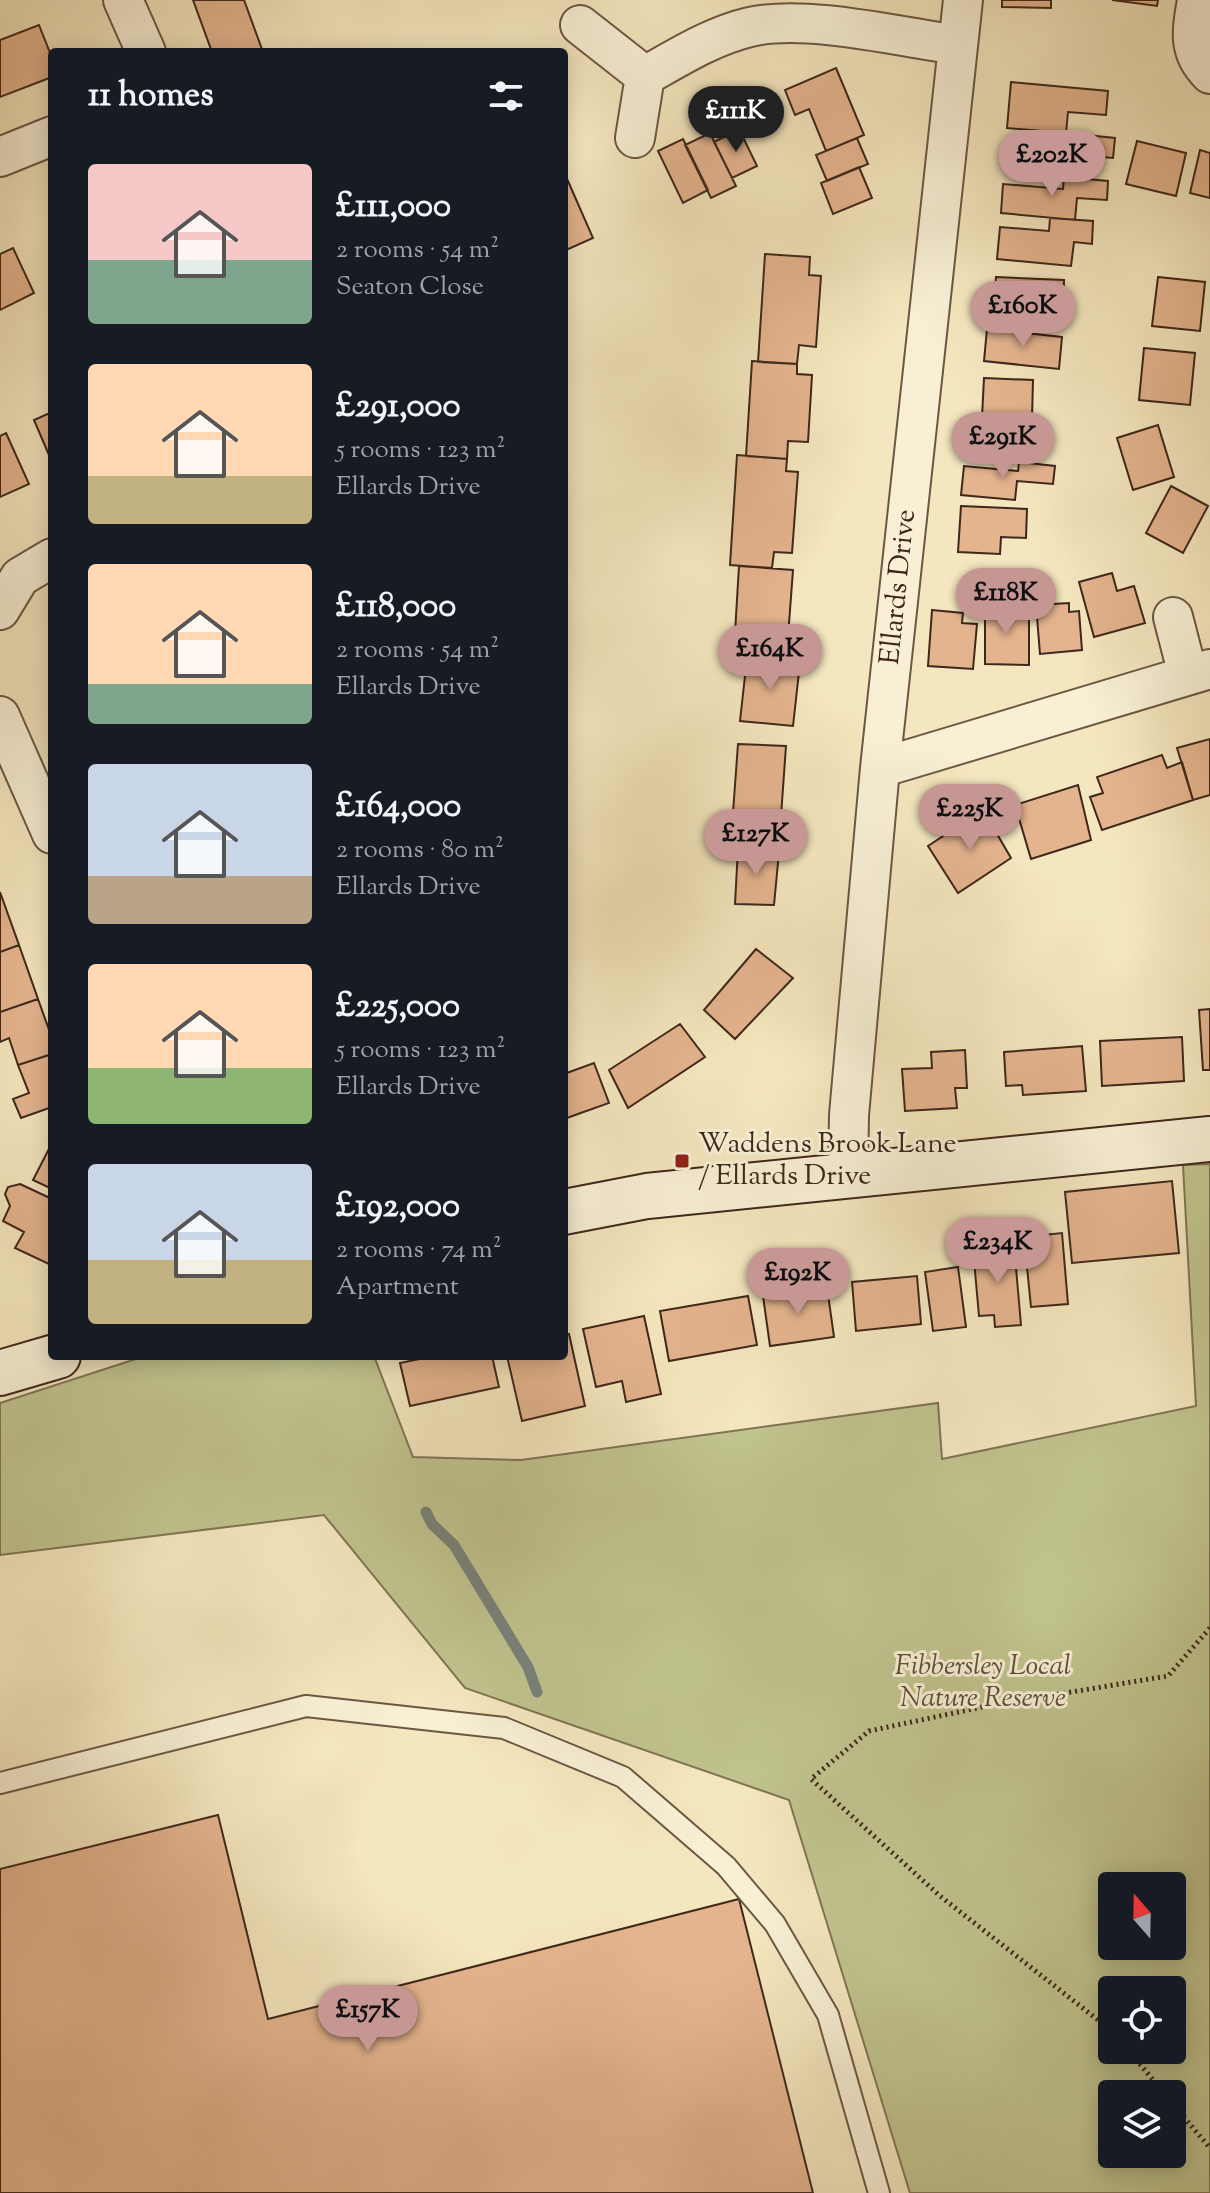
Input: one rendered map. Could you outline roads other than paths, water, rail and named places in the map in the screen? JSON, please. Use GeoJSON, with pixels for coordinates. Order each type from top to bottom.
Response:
{"type":"FeatureCollection","features":[{"type":"Feature","properties":{"kind":"main road"},"geometry":{"type":"LineString","coordinates":[[568,1211],[647,1196],[1210,1139]]}},
{"type":"Feature","properties":{"kind":"main road"},"geometry":{"type":"LineString","coordinates":[[0,1373],[48,1359]]}},
{"type":"Feature","properties":{"kind":"street"},"geometry":{"type":"LineString","coordinates":[[123,0],[144,48]]}},
{"type":"Feature","properties":{"kind":"street","name":"Ellards Drive"},"geometry":{"type":"LineString","coordinates":[[848,1174],[849,1115],[880,768],[963,0]]}},
{"type":"Feature","properties":{"kind":"street"},"geometry":{"type":"LineString","coordinates":[[1197,0],[1191,37],[1197,61],[1210,74]]}},
{"type":"Feature","properties":{"kind":"street"},"geometry":{"type":"LineString","coordinates":[[645,76],[708,41],[753,27],[802,24],[958,45]]}},
{"type":"Feature","properties":{"kind":"street"},"geometry":{"type":"LineString","coordinates":[[580,25],[645,76]]}},
{"type":"Feature","properties":{"kind":"street"},"geometry":{"type":"LineString","coordinates":[[635,138],[645,76]]}},
{"type":"Feature","properties":{"kind":"street"},"geometry":{"type":"LineString","coordinates":[[0,157],[48,138]]}},
{"type":"Feature","properties":{"kind":"street"},"geometry":{"type":"LineString","coordinates":[[0,610],[20,577],[48,560]]}},
{"type":"Feature","properties":{"kind":"street"},"geometry":{"type":"LineString","coordinates":[[880,768],[1199,672],[1173,617]]}},
{"type":"Feature","properties":{"kind":"street"},"geometry":{"type":"LineString","coordinates":[[0,716],[48,825]]}},
{"type":"Feature","properties":{"kind":"lane"},"geometry":{"type":"LineString","coordinates":[[0,1783],[306,1706],[504,1728],[623,1777],[726,1866],[775,1924],[828,2015],[879,2193]]}},
{"type":"Feature","properties":{"kind":"waterway"},"geometry":{"type":"LineString","coordinates":[[426,1512],[432,1524],[454,1545],[528,1667],[537,1692]]}},
{"type":"Feature","properties":{"kind":"place","name":"Waddens Brook Lane / Ellards Drive"},"geometry":{"type":"Point","coordinates":[682,1161]}},
{"type":"Feature","properties":{"kind":"park label","name":"Fibbersley Local Nature Reserve"},"geometry":{"type":"Point","coordinates":[983,1683]}}]}
